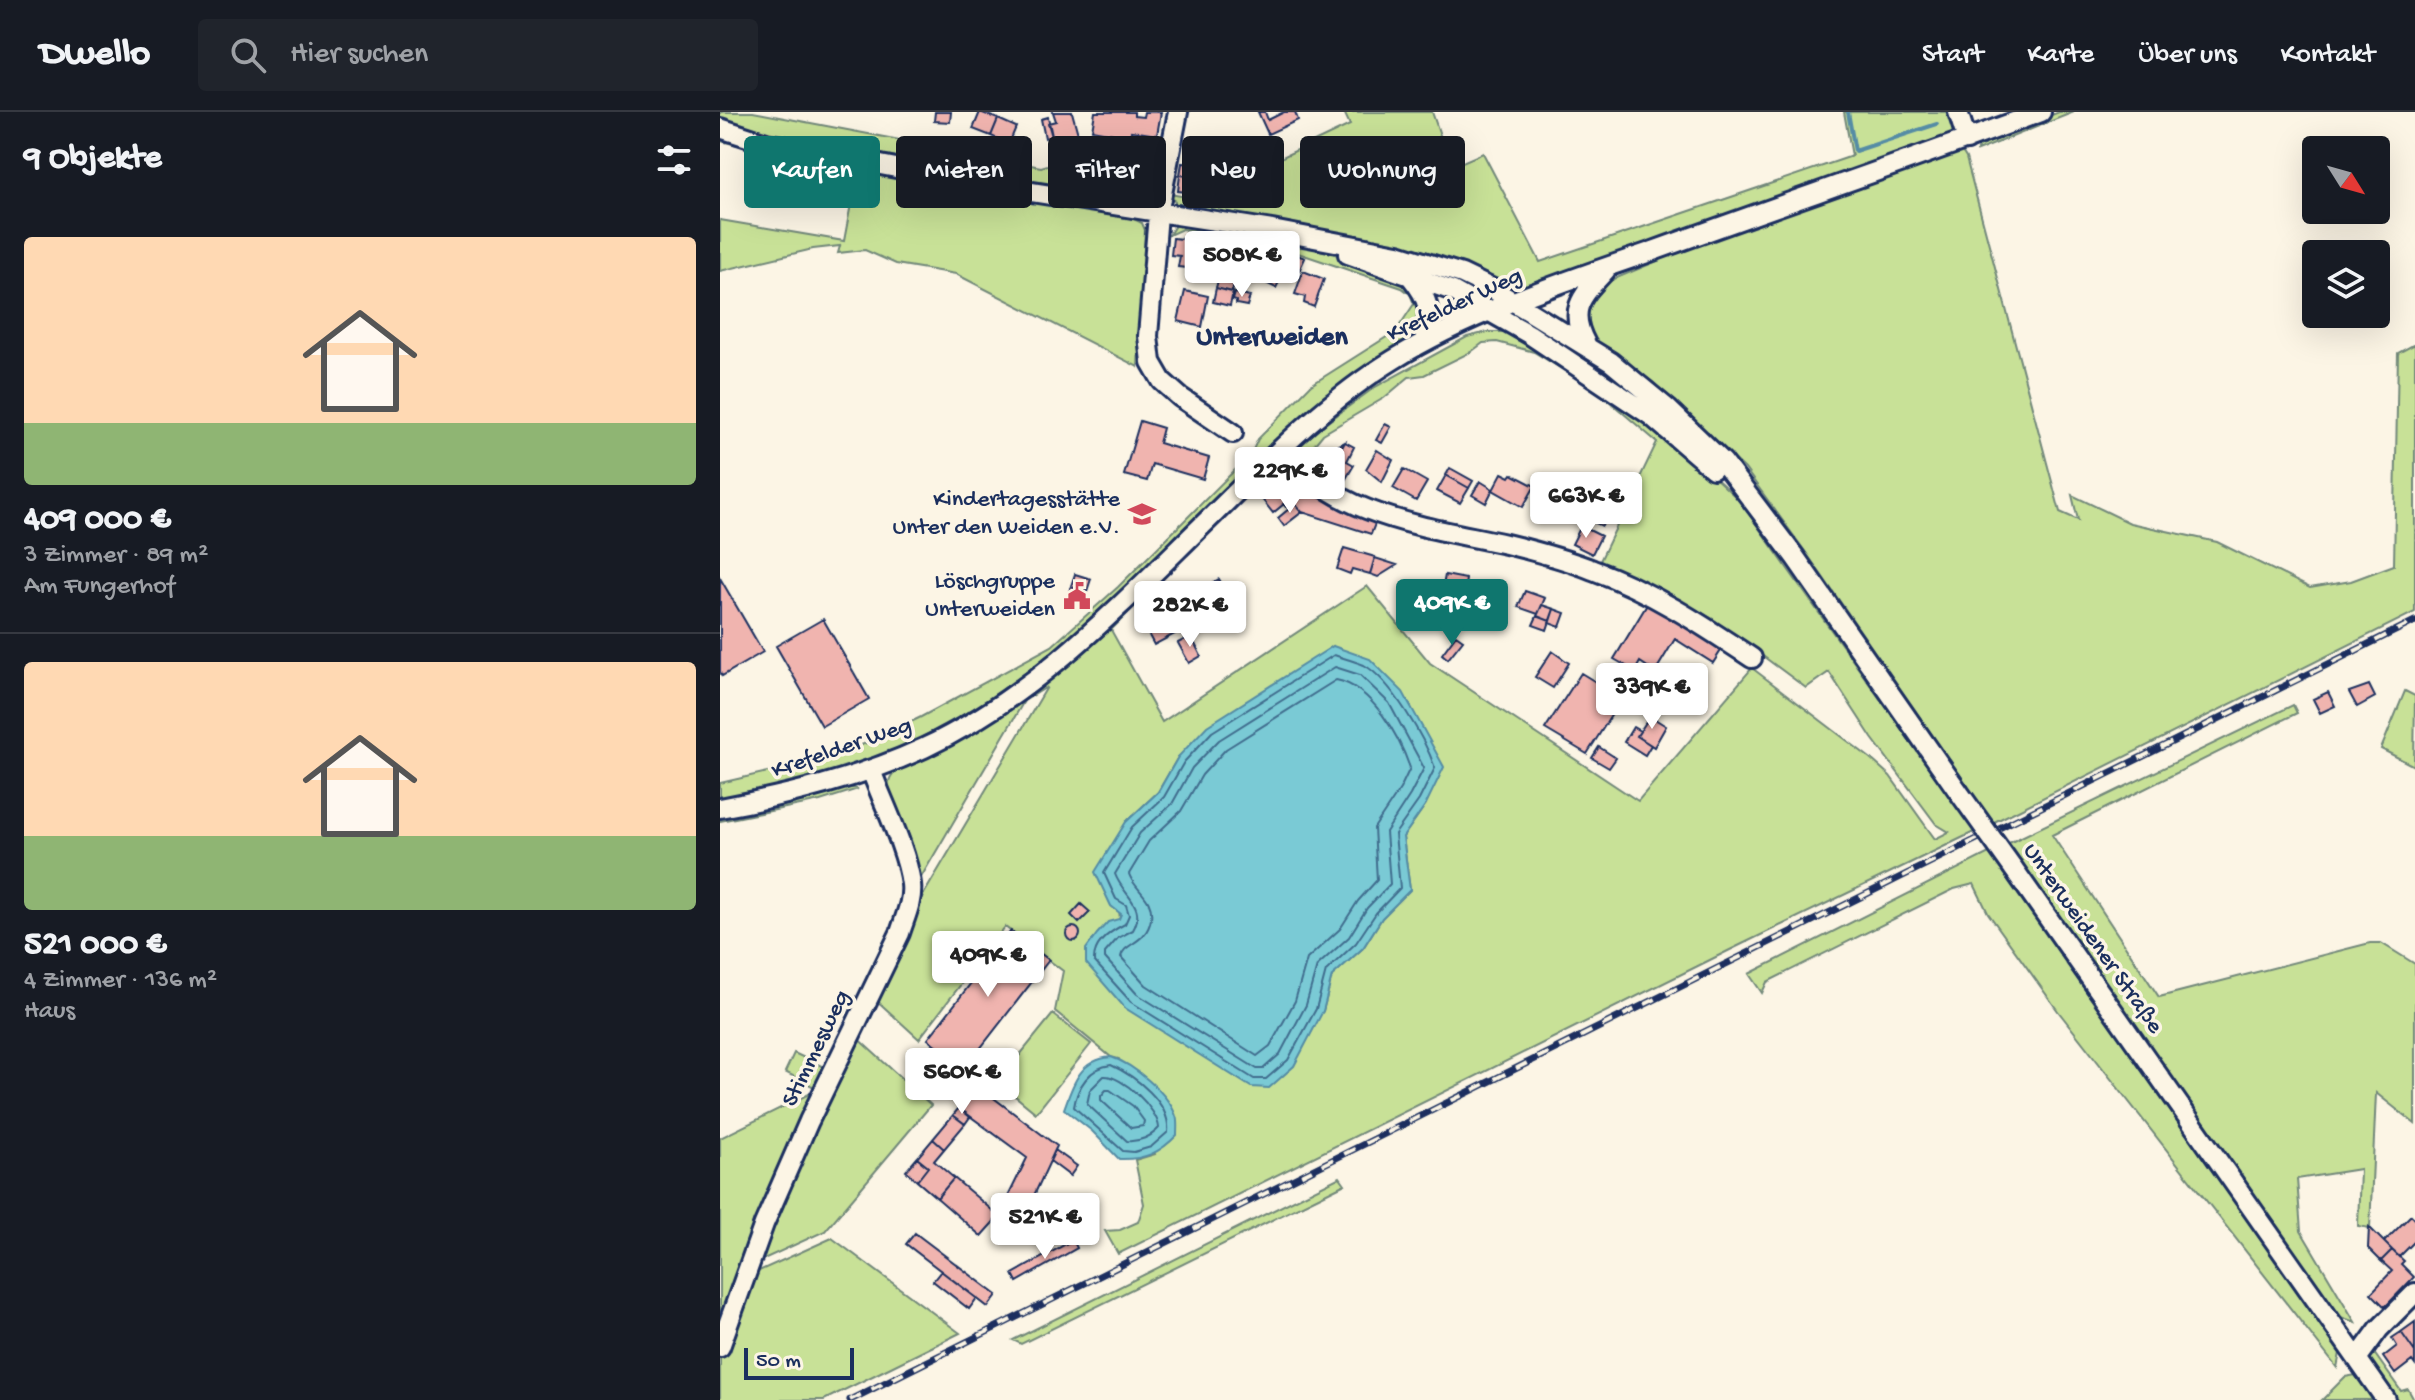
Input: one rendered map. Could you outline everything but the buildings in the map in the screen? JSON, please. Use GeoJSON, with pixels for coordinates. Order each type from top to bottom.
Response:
{"type":"FeatureCollection","features":[{"type":"Feature","properties":{"kind":"street"},"geometry":{"type":"LineString","coordinates":[[1178,112],[1158,214],[1148,336],[1151,362],[1162,381],[1180,397],[1233,433]]}},
{"type":"Feature","properties":{"kind":"street"},"geometry":{"type":"LineString","coordinates":[[1958,112],[1967,140]]}},
{"type":"Feature","properties":{"kind":"street","name":"Krefelder Weg"},"geometry":{"type":"LineString","coordinates":[[720,808],[818,787],[871,770],[927,747],[1032,682],[1091,632],[1331,403],[1424,342],[1611,266],[2041,112]]}},
{"type":"Feature","properties":{"kind":"street","name":"Unterweidener Straße"},"geometry":{"type":"LineString","coordinates":[[720,128],[766,143],[969,182],[1272,230],[1398,254],[1462,274],[1586,345],[1640,385],[1723,462],[1795,557],[2386,1400]]}},
{"type":"Feature","properties":{"kind":"street","name":"Unterweidener Straße"},"geometry":{"type":"LineString","coordinates":[[1272,230],[1453,291],[1590,373],[1650,415],[1756,508]]}},
{"type":"Feature","properties":{"kind":"street"},"geometry":{"type":"LineString","coordinates":[[1586,345],[1577,323],[1579,303],[1611,266]]}},
{"type":"Feature","properties":{"kind":"street"},"geometry":{"type":"LineString","coordinates":[[1411,277],[1424,293],[1430,310],[1424,342]]}},
{"type":"Feature","properties":{"kind":"street"},"geometry":{"type":"LineString","coordinates":[[1283,447],[1295,464],[1310,477],[1365,507],[1414,525],[1506,544],[1595,570],[1674,607],[1752,658]]}},
{"type":"Feature","properties":{"kind":"street","name":"Stimmesweg"},"geometry":{"type":"LineString","coordinates":[[720,1347],[764,1224],[809,1121],[900,933],[910,904],[911,885],[906,865],[871,770]]}},
{"type":"Feature","properties":{"kind":"street"},"geometry":{"type":"LineString","coordinates":[[2357,1359],[2379,1329],[2415,1293]]}},
{"type":"Feature","properties":{"kind":"green space"},"geometry":{"type":"Polygon","coordinates":[[[720,112],[753,112],[879,136],[784,136],[720,119],[720,112]]]}},
{"type":"Feature","properties":{"kind":"green space"},"geometry":{"type":"Polygon","coordinates":[[[1344,112],[1432,112],[1440,136],[1327,136],[1350,125],[1344,112]]]}},
{"type":"Feature","properties":{"kind":"green space"},"geometry":{"type":"Polygon","coordinates":[[[1844,112],[1952,112],[1955,126],[1950,138],[1529,285],[1517,286],[1482,274],[1183,208],[1284,208],[1284,156],[1300,149],[1300,208],[1465,208],[1465,161],[1483,153],[1540,262],[1852,156],[1844,112]]]}},
{"type":"Feature","properties":{"kind":"green space"},"geometry":{"type":"Polygon","coordinates":[[[2059,112],[2074,112],[1977,151],[1979,144],[2059,112]]]}},
{"type":"Feature","properties":{"kind":"green space"},"geometry":{"type":"Polygon","coordinates":[[[720,136],[744,141],[744,146],[720,141],[720,136]]]}},
{"type":"Feature","properties":{"kind":"green space"},"geometry":{"type":"Polygon","coordinates":[[[880,136],[896,139],[896,157],[880,154],[880,136]]]}},
{"type":"Feature","properties":{"kind":"green space"},"geometry":{"type":"Polygon","coordinates":[[[1961,150],[1966,158],[2060,512],[2078,520],[2072,495],[2130,523],[2217,542],[2310,588],[2351,581],[2394,565],[2398,353],[2415,344],[2415,612],[1118,1254],[1105,1231],[1120,1230],[1138,1222],[1144,1204],[1135,1160],[1155,1154],[1119,1059],[1111,1057],[1055,1011],[1063,971],[1005,927],[919,1039],[874,998],[915,909],[1047,687],[1024,701],[916,886],[917,862],[889,791],[889,781],[899,767],[993,717],[1088,647],[1267,475],[1111,630],[1162,722],[1367,586],[1430,663],[1638,801],[1752,668],[1890,776],[1935,839],[1949,832],[1936,824],[1872,738],[1829,672],[1806,688],[1713,619],[1599,563],[1657,442],[1596,390],[1534,352],[1497,342],[1483,343],[1424,375],[1409,377],[1384,398],[1323,434],[1314,445],[1313,458],[1307,468],[1295,454],[1302,441],[1375,387],[1467,337],[1506,332],[1536,346],[1672,438],[1739,500],[1968,823],[1987,814],[1745,469],[1653,382],[1594,339],[1587,324],[1586,302],[1607,282],[1693,246],[1961,150]],[[1333,646],[1178,757],[1158,792],[1126,822],[1120,919],[1323,1011],[1332,976],[1363,948],[1382,918],[1410,890],[1403,837],[1426,804],[1333,646]]]}},
{"type":"Feature","properties":{"kind":"green space"},"geometry":{"type":"Polygon","coordinates":[[[1032,165],[1048,165],[1048,186],[1032,183],[1032,165]]]}},
{"type":"Feature","properties":{"kind":"green space"},"geometry":{"type":"Polygon","coordinates":[[[880,168],[896,171],[896,208],[1032,208],[1032,199],[1048,202],[1048,208],[1079,208],[1134,219],[1142,223],[1145,230],[1138,367],[956,274],[896,264],[865,250],[838,253],[840,246],[813,249],[720,271],[720,220],[844,241],[850,208],[880,208],[880,168]]]}},
{"type":"Feature","properties":{"kind":"green space"},"geometry":{"type":"Polygon","coordinates":[[[1170,194],[1182,196],[1182,208],[1178,207],[1170,194]]]}},
{"type":"Feature","properties":{"kind":"green space"},"geometry":{"type":"Polygon","coordinates":[[[1177,222],[1299,244],[1409,281],[1425,299],[1419,333],[1335,393],[1116,600],[1017,685],[901,749],[833,774],[720,801],[720,783],[828,758],[874,740],[1052,646],[1118,587],[1251,454],[1258,439],[1311,385],[1396,331],[1414,304],[1410,294],[1402,288],[1295,252],[1182,229],[1169,235],[1177,222]]]}},
{"type":"Feature","properties":{"kind":"green space"},"geometry":{"type":"Polygon","coordinates":[[[2405,691],[2415,696],[2414,766],[2381,749],[2405,691]]]}},
{"type":"Feature","properties":{"kind":"green space"},"geometry":{"type":"Polygon","coordinates":[[[2293,705],[2297,713],[2052,835],[2159,997],[2370,943],[2381,943],[2415,964],[2415,1124],[2376,1093],[2370,1228],[2358,1226],[2360,1169],[2297,1179],[2301,1231],[2355,1322],[2332,1314],[2009,843],[2293,705]]]}},
{"type":"Feature","properties":{"kind":"green space"},"geometry":{"type":"Polygon","coordinates":[[[846,787],[858,789],[820,801],[720,821],[720,816],[798,801],[846,787]]]}},
{"type":"Feature","properties":{"kind":"green space"},"geometry":{"type":"Polygon","coordinates":[[[1989,853],[2340,1353],[2337,1368],[2058,1011],[1988,913],[1974,884],[1954,889],[1767,982],[1762,993],[1749,974],[1989,853]]]}},
{"type":"Feature","properties":{"kind":"green space"},"geometry":{"type":"Polygon","coordinates":[[[1053,1014],[1091,1044],[1036,1113],[998,1082],[1053,1014]]]}},
{"type":"Feature","properties":{"kind":"green space"},"geometry":{"type":"Polygon","coordinates":[[[855,1036],[931,1105],[825,1231],[755,1263],[855,1036]]]}},
{"type":"Feature","properties":{"kind":"green space"},"geometry":{"type":"Polygon","coordinates":[[[794,1053],[828,1069],[818,1089],[785,1072],[794,1053]]]}},
{"type":"Feature","properties":{"kind":"green space"},"geometry":{"type":"Polygon","coordinates":[[[817,1090],[720,1330],[720,1138],[817,1090]]]}},
{"type":"Feature","properties":{"kind":"green space"},"geometry":{"type":"Polygon","coordinates":[[[1340,1177],[1345,1184],[1021,1344],[1013,1340],[1340,1177]]]}},
{"type":"Feature","properties":{"kind":"green space"},"geometry":{"type":"Polygon","coordinates":[[[832,1238],[960,1333],[824,1400],[720,1400],[720,1357],[750,1275],[832,1238]]]}},
{"type":"Feature","properties":{"kind":"green space"},"geometry":{"type":"Polygon","coordinates":[[[2374,1353],[2401,1391],[2408,1389],[2414,1400],[2392,1400],[2367,1364],[2374,1353]]]}},
{"type":"Feature","properties":{"kind":"green space"},"geometry":{"type":"Polygon","coordinates":[[[2356,1375],[2373,1400],[2322,1400],[2345,1377],[2356,1375]]]}},
{"type":"Feature","properties":{"kind":"water"},"geometry":{"type":"Polygon","coordinates":[[[1333,646],[1370,659],[1403,692],[1444,767],[1426,804],[1403,837],[1410,890],[1382,918],[1363,948],[1332,976],[1323,1011],[1294,1066],[1269,1088],[1251,1087],[1125,1008],[1086,963],[1086,949],[1108,922],[1119,919],[1121,914],[1111,906],[1095,872],[1126,822],[1158,792],[1178,757],[1207,726],[1333,646]]]}},
{"type":"Feature","properties":{"kind":"water"},"geometry":{"type":"Polygon","coordinates":[[[1111,1057],[1149,1080],[1166,1098],[1176,1116],[1177,1135],[1151,1154],[1119,1159],[1092,1131],[1064,1109],[1079,1074],[1092,1063],[1111,1057]]]}},
{"type":"Feature","properties":{"kind":"waterway"},"geometry":{"type":"LineString","coordinates":[[1848,112],[1855,151],[1937,124]]}},
{"type":"Feature","properties":{"kind":"railway"},"geometry":{"type":"LineString","coordinates":[[850,1400],[2415,621]]}},
{"type":"Feature","properties":{"kind":"place","name":"Kindertagesstätte Unter den Weiden e.V."},"geometry":{"type":"Point","coordinates":[1142,514]}},
{"type":"Feature","properties":{"kind":"place","name":"Löschgruppe Unterweiden"},"geometry":{"type":"Point","coordinates":[1077,596]}},
{"type":"Feature","properties":{"kind":"district","name":"Unterweiden"},"geometry":{"type":"Point","coordinates":[1272,338]}}]}
